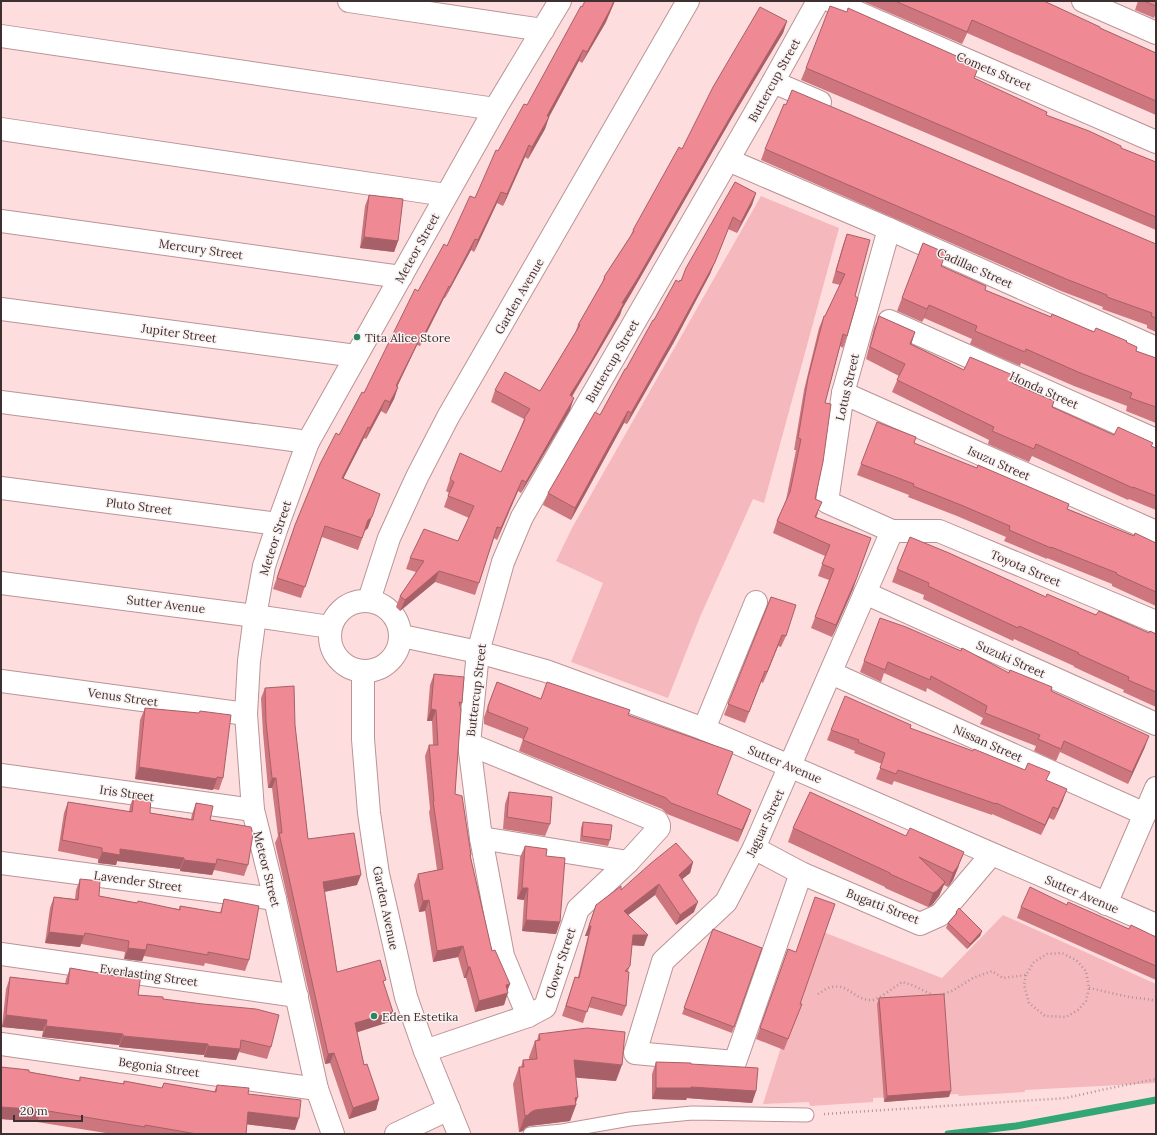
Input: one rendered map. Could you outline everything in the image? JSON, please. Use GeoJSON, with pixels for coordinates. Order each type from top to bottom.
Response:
{"type":"FeatureCollection","features":[{"type":"Feature","properties":{"kind":"street"},"geometry":{"type":"LineString","coordinates":[[349,1],[543,30]]}},
{"type":"Feature","properties":{"kind":"street","name":"Meteor Street"},"geometry":{"type":"LineString","coordinates":[[333,1134],[317,1089],[275,899],[253,810],[246,714],[249,661],[264,566],[308,442],[495,109],[560,1]]}},
{"type":"Feature","properties":{"kind":"street","name":"Garden Avenue"},"geometry":{"type":"LineString","coordinates":[[369,600],[390,538],[417,477],[448,417],[688,1]]}},
{"type":"Feature","properties":{"kind":"street","name":"Buttercup Street"},"geometry":{"type":"LineString","coordinates":[[528,1016],[503,956],[480,838],[469,744],[478,652],[503,562],[522,517],[773,82],[818,1]]}},
{"type":"Feature","properties":{"kind":"street","name":"Comets Street"},"geometry":{"type":"LineString","coordinates":[[831,1],[1156,142]]}},
{"type":"Feature","properties":{"kind":"street"},"geometry":{"type":"LineString","coordinates":[[1085,1],[1156,33]]}},
{"type":"Feature","properties":{"kind":"street"},"geometry":{"type":"LineString","coordinates":[[1,36],[495,109]]}},
{"type":"Feature","properties":{"kind":"street"},"geometry":{"type":"LineString","coordinates":[[773,82],[840,110]]}},
{"type":"Feature","properties":{"kind":"street"},"geometry":{"type":"LineString","coordinates":[[1,129],[446,195]]}},
{"type":"Feature","properties":{"kind":"street","name":"Cadillac Street"},"geometry":{"type":"LineString","coordinates":[[728,160],[889,229],[1156,348]]}},
{"type":"Feature","properties":{"kind":"street","name":"Mercury Street"},"geometry":{"type":"LineString","coordinates":[[1,221],[401,277]]}},
{"type":"Feature","properties":{"kind":"street","name":"Lotus Street"},"geometry":{"type":"LineString","coordinates":[[889,229],[843,393],[827,502],[892,531]]}},
{"type":"Feature","properties":{"kind":"street","name":"Jupiter Street"},"geometry":{"type":"LineString","coordinates":[[1,309],[356,356]]}},
{"type":"Feature","properties":{"kind":"street","name":"Honda Street"},"geometry":{"type":"LineString","coordinates":[[866,311],[1156,440]]}},
{"type":"Feature","properties":{"kind":"street","name":"Isuzu Street"},"geometry":{"type":"LineString","coordinates":[[843,393],[1156,532]]}},
{"type":"Feature","properties":{"kind":"street"},"geometry":{"type":"LineString","coordinates":[[1,402],[308,442]]}},
{"type":"Feature","properties":{"kind":"street","name":"Pluto Street"},"geometry":{"type":"LineString","coordinates":[[1,488],[278,524]]}},
{"type":"Feature","properties":{"kind":"street","name":"Jaguar Street"},"geometry":{"type":"LineString","coordinates":[[800,873],[735,1062],[635,1053],[663,961],[726,902],[754,848],[791,767],[892,531]]}},
{"type":"Feature","properties":{"kind":"street","name":"Toyota Street"},"geometry":{"type":"LineString","coordinates":[[892,531],[939,531],[1156,622]]}},
{"type":"Feature","properties":{"kind":"street","name":"Sutter Avenue"},"geometry":{"type":"LineString","coordinates":[[1,583],[330,627]]}},
{"type":"Feature","properties":{"kind":"street","name":"Suzuki Street"},"geometry":{"type":"LineString","coordinates":[[865,593],[1156,724]]}},
{"type":"Feature","properties":{"kind":"street"},"geometry":{"type":"LineString","coordinates":[[369,600],[382,604],[392,612],[399,623],[402,636],[398,650],[390,662],[378,670],[363,672],[348,668],[336,657],[330,642],[330,627],[336,615],[345,607],[357,601],[369,600]]}},
{"type":"Feature","properties":{"kind":"street"},"geometry":{"type":"LineString","coordinates":[[704,729],[756,602]]}},
{"type":"Feature","properties":{"kind":"street","name":"Sutter Avenue"},"geometry":{"type":"LineString","coordinates":[[402,636],[478,652],[546,671],[704,729],[991,855],[1156,925]]}},
{"type":"Feature","properties":{"kind":"street","name":"Garden Avenue"},"geometry":{"type":"LineString","coordinates":[[363,672],[364,747],[369,813],[378,874],[406,997],[425,1051],[459,1134]]}},
{"type":"Feature","properties":{"kind":"street","name":"Nissan Street"},"geometry":{"type":"LineString","coordinates":[[831,672],[1145,814]]}},
{"type":"Feature","properties":{"kind":"street","name":"Venus Street"},"geometry":{"type":"LineString","coordinates":[[1,681],[246,714]]}},
{"type":"Feature","properties":{"kind":"street","name":"Buttercup Street"},"geometry":{"type":"LineString","coordinates":[[469,744],[657,821],[659,825],[657,832],[628,862]]}},
{"type":"Feature","properties":{"kind":"street","name":"Iris Street"},"geometry":{"type":"LineString","coordinates":[[1,775],[253,810]]}},
{"type":"Feature","properties":{"kind":"street"},"geometry":{"type":"LineString","coordinates":[[1106,904],[1156,788]]}},
{"type":"Feature","properties":{"kind":"street"},"geometry":{"type":"LineString","coordinates":[[480,838],[628,862]]}},
{"type":"Feature","properties":{"kind":"street","name":"Bugatti Street"},"geometry":{"type":"LineString","coordinates":[[754,848],[800,873],[920,924],[940,916],[991,855]]}},
{"type":"Feature","properties":{"kind":"street","name":"Clover Street"},"geometry":{"type":"LineString","coordinates":[[425,1051],[528,1016],[545,1007],[578,909],[628,862]]}},
{"type":"Feature","properties":{"kind":"street","name":"Lavender Street"},"geometry":{"type":"LineString","coordinates":[[1,863],[275,899]]}},
{"type":"Feature","properties":{"kind":"street","name":"Everlasting Street"},"geometry":{"type":"LineString","coordinates":[[1,954],[297,996]]}},
{"type":"Feature","properties":{"kind":"street","name":"Begonia Street"},"geometry":{"type":"LineString","coordinates":[[1,1044],[317,1089]]}},
{"type":"Feature","properties":{"kind":"street"},"geometry":{"type":"LineString","coordinates":[[396,1134],[449,1109]]}},
{"type":"Feature","properties":{"kind":"lane"},"geometry":{"type":"LineString","coordinates":[[530,1134],[562,1131],[630,1119],[692,1113],[807,1115]]}},
{"type":"Feature","properties":{"kind":"path"},"geometry":{"type":"LineString","coordinates":[[1047,954],[1062,954],[1076,960],[1086,971],[1089,988],[1086,1001],[1078,1010],[1066,1017],[1045,1016],[1029,1003],[1024,985],[1026,975],[1034,962],[1047,954]]}},
{"type":"Feature","properties":{"kind":"path"},"geometry":{"type":"LineString","coordinates":[[818,994],[831,986],[844,987],[855,996],[872,1000],[877,999],[902,982],[935,996],[952,991],[973,978],[992,971],[1003,978],[1026,975]]}},
{"type":"Feature","properties":{"kind":"path"},"geometry":{"type":"LineString","coordinates":[[1089,988],[1129,998],[1156,1001]]}},
{"type":"Feature","properties":{"kind":"path"},"geometry":{"type":"LineString","coordinates":[[807,1115],[1066,1098],[1106,1088],[1156,1079]]}},
{"type":"Feature","properties":{"kind":"shaded area"},"geometry":{"type":"Polygon","coordinates":[[[761,196],[839,228],[764,503],[753,499],[700,617],[668,698],[571,662],[603,583],[556,561],[572,528],[761,196]]]}},
{"type":"Feature","properties":{"kind":"shaded area"},"geometry":{"type":"Polygon","coordinates":[[[1003,915],[1156,984],[1156,1083],[1025,1090],[1025,1092],[959,1096],[958,1094],[873,1098],[873,1102],[810,1106],[809,1102],[763,1104],[818,930],[942,978],[1003,915]]]}},
{"type":"Feature","properties":{"kind":"building"},"geometry":{"type":"Polygon","coordinates":[[[585,1],[614,1],[587,52],[583,50],[532,147],[529,145],[507,194],[501,192],[478,240],[475,239],[424,335],[422,334],[396,386],[398,387],[390,402],[385,400],[370,428],[368,427],[342,478],[380,494],[372,517],[368,520],[362,538],[325,526],[305,587],[277,578],[295,525],[320,464],[336,433],[339,435],[362,392],[364,393],[415,289],[418,291],[444,244],[447,246],[470,196],[475,198],[496,150],[498,151],[524,104],[527,105],[585,1]]]}},
{"type":"Feature","properties":{"kind":"building"},"geometry":{"type":"Polygon","coordinates":[[[895,1],[1044,1],[1156,53],[1156,101],[972,20],[967,32],[895,1]]]}},
{"type":"Feature","properties":{"kind":"building"},"geometry":{"type":"Polygon","coordinates":[[[1144,1],[1156,1],[1156,6],[1144,1]]]}},
{"type":"Feature","properties":{"kind":"building"},"geometry":{"type":"Polygon","coordinates":[[[830,6],[847,12],[848,8],[979,66],[974,78],[1047,112],[1046,115],[1089,131],[1121,146],[1121,148],[1156,162],[1156,217],[806,68],[830,6]]]}},
{"type":"Feature","properties":{"kind":"building"},"geometry":{"type":"Polygon","coordinates":[[[760,7],[787,21],[622,303],[624,303],[592,360],[570,395],[574,398],[526,482],[522,480],[501,528],[497,527],[479,583],[439,571],[405,600],[400,596],[424,561],[410,558],[424,529],[458,541],[474,506],[448,496],[454,482],[450,479],[460,453],[501,472],[525,419],[524,418],[530,409],[495,390],[505,372],[540,391],[580,325],[578,325],[605,278],[604,277],[634,231],[633,230],[679,147],[682,149],[713,87],[760,7]]]}},
{"type":"Feature","properties":{"kind":"building"},"geometry":{"type":"Polygon","coordinates":[[[792,90],[1156,244],[1156,318],[1151,316],[1152,313],[1107,297],[1107,295],[1066,279],[765,149],[784,104],[786,105],[792,90]]]}},
{"type":"Feature","properties":{"kind":"building"},"geometry":{"type":"Polygon","coordinates":[[[735,182],[756,193],[741,222],[733,217],[715,262],[631,413],[628,411],[575,508],[548,493],[595,412],[600,415],[676,280],[679,282],[680,280],[681,281],[686,268],[735,182]]]}},
{"type":"Feature","properties":{"kind":"building"},"geometry":{"type":"Polygon","coordinates":[[[369,195],[403,199],[398,241],[364,237],[369,195]]]}},
{"type":"Feature","properties":{"kind":"building"},"geometry":{"type":"Polygon","coordinates":[[[847,234],[870,240],[855,296],[858,298],[847,336],[843,334],[825,403],[831,404],[823,462],[815,499],[822,502],[815,517],[871,538],[857,577],[836,625],[815,617],[834,569],[822,564],[830,545],[777,521],[790,492],[801,439],[798,438],[808,378],[824,316],[845,274],[836,271],[847,234]]]}},
{"type":"Feature","properties":{"kind":"building"},"geometry":{"type":"Polygon","coordinates":[[[923,243],[946,253],[941,266],[986,286],[985,290],[1051,317],[1052,314],[1094,332],[1096,328],[1127,341],[1126,342],[1137,347],[1136,351],[1156,358],[1156,407],[1130,398],[1132,393],[1078,372],[1026,349],[1025,352],[975,331],[977,326],[929,305],[927,309],[902,298],[923,243]]]}},
{"type":"Feature","properties":{"kind":"building"},"geometry":{"type":"Polygon","coordinates":[[[879,316],[915,332],[910,344],[964,370],[970,357],[1015,376],[1012,383],[1054,401],[1052,407],[1114,435],[1118,427],[1153,443],[1151,446],[1156,448],[1156,496],[1133,488],[1036,444],[1034,449],[992,431],[994,427],[897,380],[905,364],[870,347],[879,316]]]}},
{"type":"Feature","properties":{"kind":"building"},"geometry":{"type":"Polygon","coordinates":[[[877,422],[916,437],[914,443],[977,468],[978,465],[1069,504],[1067,509],[1134,536],[1135,533],[1156,543],[1156,592],[1116,574],[1117,573],[1009,530],[1010,526],[913,486],[914,484],[861,464],[877,422]]]}},
{"type":"Feature","properties":{"kind":"building"},"geometry":{"type":"Polygon","coordinates":[[[910,537],[1046,597],[1047,594],[1096,615],[1099,611],[1149,633],[1150,631],[1156,634],[1156,692],[1128,680],[1129,677],[1078,654],[1079,653],[1019,626],[1018,628],[928,586],[929,583],[897,569],[910,537]]]}},
{"type":"Feature","properties":{"kind":"building"},"geometry":{"type":"Polygon","coordinates":[[[771,597],[796,605],[786,636],[782,635],[767,672],[765,671],[749,712],[728,704],[771,597]]]}},
{"type":"Feature","properties":{"kind":"building"},"geometry":{"type":"Polygon","coordinates":[[[880,618],[906,627],[961,651],[962,648],[1009,673],[1010,670],[1052,687],[1051,691],[1149,736],[1132,772],[1064,741],[1061,749],[1038,739],[1040,735],[985,713],[987,706],[931,676],[930,680],[888,662],[885,670],[864,661],[880,618]]]}},
{"type":"Feature","properties":{"kind":"building"},"geometry":{"type":"Polygon","coordinates":[[[434,674],[464,677],[462,703],[459,702],[461,710],[455,794],[462,796],[470,855],[492,951],[495,950],[510,984],[506,985],[508,993],[479,1001],[463,946],[437,951],[429,900],[423,901],[418,874],[443,869],[433,801],[429,745],[438,745],[436,710],[431,709],[434,674]]]}},
{"type":"Feature","properties":{"kind":"building"},"geometry":{"type":"Polygon","coordinates":[[[497,682],[541,699],[547,682],[630,710],[628,715],[733,752],[717,794],[751,810],[742,830],[671,803],[666,798],[523,740],[528,728],[488,712],[488,706],[497,682]]]}},
{"type":"Feature","properties":{"kind":"building"},"geometry":{"type":"Polygon","coordinates":[[[294,686],[295,725],[308,839],[354,833],[361,875],[323,882],[337,972],[380,960],[386,980],[383,981],[393,1012],[355,1023],[364,1065],[367,1064],[379,1099],[353,1108],[334,1053],[328,1054],[279,833],[282,833],[276,778],[272,778],[266,722],[265,688],[294,686]]]}},
{"type":"Feature","properties":{"kind":"building"},"geometry":{"type":"Polygon","coordinates":[[[845,696],[911,725],[910,728],[973,751],[974,749],[1025,770],[1028,763],[1050,772],[1046,780],[1067,789],[1058,809],[1053,807],[1045,825],[996,803],[898,770],[896,774],[880,768],[885,753],[858,742],[859,740],[831,730],[845,696]]]}},
{"type":"Feature","properties":{"kind":"building"},"geometry":{"type":"Polygon","coordinates":[[[145,708],[199,713],[200,711],[231,715],[223,778],[217,777],[217,779],[139,767],[145,708]]]}},
{"type":"Feature","properties":{"kind":"building"},"geometry":{"type":"Polygon","coordinates":[[[509,792],[552,797],[550,824],[507,817],[509,792]]]}},
{"type":"Feature","properties":{"kind":"building"},"geometry":{"type":"Polygon","coordinates":[[[810,792],[906,836],[910,828],[964,852],[958,866],[953,873],[919,857],[945,882],[937,891],[933,893],[793,828],[810,792]]]}},
{"type":"Feature","properties":{"kind":"building"},"geometry":{"type":"Polygon","coordinates":[[[134,795],[151,797],[150,813],[193,820],[196,803],[213,806],[210,820],[251,827],[253,834],[248,865],[217,859],[216,864],[184,860],[184,858],[120,849],[120,855],[102,852],[102,848],[62,840],[68,802],[132,812],[134,795]]]}},
{"type":"Feature","properties":{"kind":"building"},"geometry":{"type":"Polygon","coordinates":[[[583,822],[612,825],[610,840],[582,836],[583,822]]]}},
{"type":"Feature","properties":{"kind":"building"},"geometry":{"type":"Polygon","coordinates":[[[676,843],[693,862],[679,875],[698,902],[680,915],[659,884],[624,911],[648,935],[633,935],[630,966],[625,971],[629,972],[626,1006],[592,997],[587,1012],[566,1006],[575,977],[579,978],[591,926],[589,926],[596,905],[621,886],[621,890],[676,843]]]}},
{"type":"Feature","properties":{"kind":"building"},"geometry":{"type":"Polygon","coordinates":[[[525,846],[547,849],[546,856],[565,858],[560,922],[526,920],[528,888],[522,888],[525,846]]]}},
{"type":"Feature","properties":{"kind":"building"},"geometry":{"type":"Polygon","coordinates":[[[80,879],[100,881],[99,896],[137,903],[138,901],[180,910],[180,906],[221,913],[224,899],[259,906],[249,960],[208,952],[208,955],[147,944],[146,950],[128,948],[129,941],[85,933],[84,936],[49,932],[54,897],[78,900],[80,879]]]}},
{"type":"Feature","properties":{"kind":"building"},"geometry":{"type":"Polygon","coordinates":[[[1030,887],[1067,905],[1068,902],[1129,929],[1131,925],[1156,937],[1156,966],[1021,907],[1030,887]]]}},
{"type":"Feature","properties":{"kind":"building"},"geometry":{"type":"Polygon","coordinates":[[[815,897],[835,904],[800,1004],[802,1004],[788,1039],[760,1028],[788,949],[796,952],[815,897]]]}},
{"type":"Feature","properties":{"kind":"building"},"geometry":{"type":"Polygon","coordinates":[[[959,908],[982,931],[970,944],[948,923],[957,913],[956,912],[959,908]]]}},
{"type":"Feature","properties":{"kind":"building"},"geometry":{"type":"Polygon","coordinates":[[[713,929],[762,948],[734,1027],[684,1008],[713,929]]]}},
{"type":"Feature","properties":{"kind":"building"},"geometry":{"type":"Polygon","coordinates":[[[70,968],[122,977],[123,972],[141,975],[138,995],[163,997],[163,999],[203,1004],[256,1009],[279,1015],[271,1047],[241,1040],[240,1049],[208,1046],[208,1044],[123,1036],[123,1034],[46,1026],[47,1020],[6,1015],[10,977],[68,984],[70,968]]]}},
{"type":"Feature","properties":{"kind":"building"},"geometry":{"type":"Polygon","coordinates":[[[944,994],[951,1091],[887,1096],[879,998],[944,994]]]}},
{"type":"Feature","properties":{"kind":"building"},"geometry":{"type":"Polygon","coordinates":[[[587,1028],[625,1032],[622,1065],[574,1060],[578,1097],[575,1098],[576,1105],[535,1110],[525,1116],[519,1067],[524,1067],[523,1060],[537,1059],[535,1041],[540,1040],[539,1034],[587,1028]]]}},
{"type":"Feature","properties":{"kind":"building"},"geometry":{"type":"Polygon","coordinates":[[[656,1062],[758,1068],[756,1091],[691,1087],[656,1088],[656,1062]]]}},
{"type":"Feature","properties":{"kind":"building"},"geometry":{"type":"Polygon","coordinates":[[[1,1067],[29,1070],[29,1072],[80,1081],[80,1077],[124,1084],[124,1081],[162,1088],[164,1083],[216,1092],[217,1085],[249,1088],[248,1094],[301,1100],[299,1118],[248,1112],[246,1134],[197,1134],[42,1110],[1,1107],[1,1067]]]}},
{"type":"Feature","properties":{"kind":"waterway"},"geometry":{"type":"LineString","coordinates":[[948,1134],[1016,1126],[1156,1100]]}},
{"type":"Feature","properties":{"kind":"place","name":"Tita Alice Store"},"geometry":{"type":"Point","coordinates":[357,337]}},
{"type":"Feature","properties":{"kind":"place","name":"Eden Estetika"},"geometry":{"type":"Point","coordinates":[374,1016]}}]}
